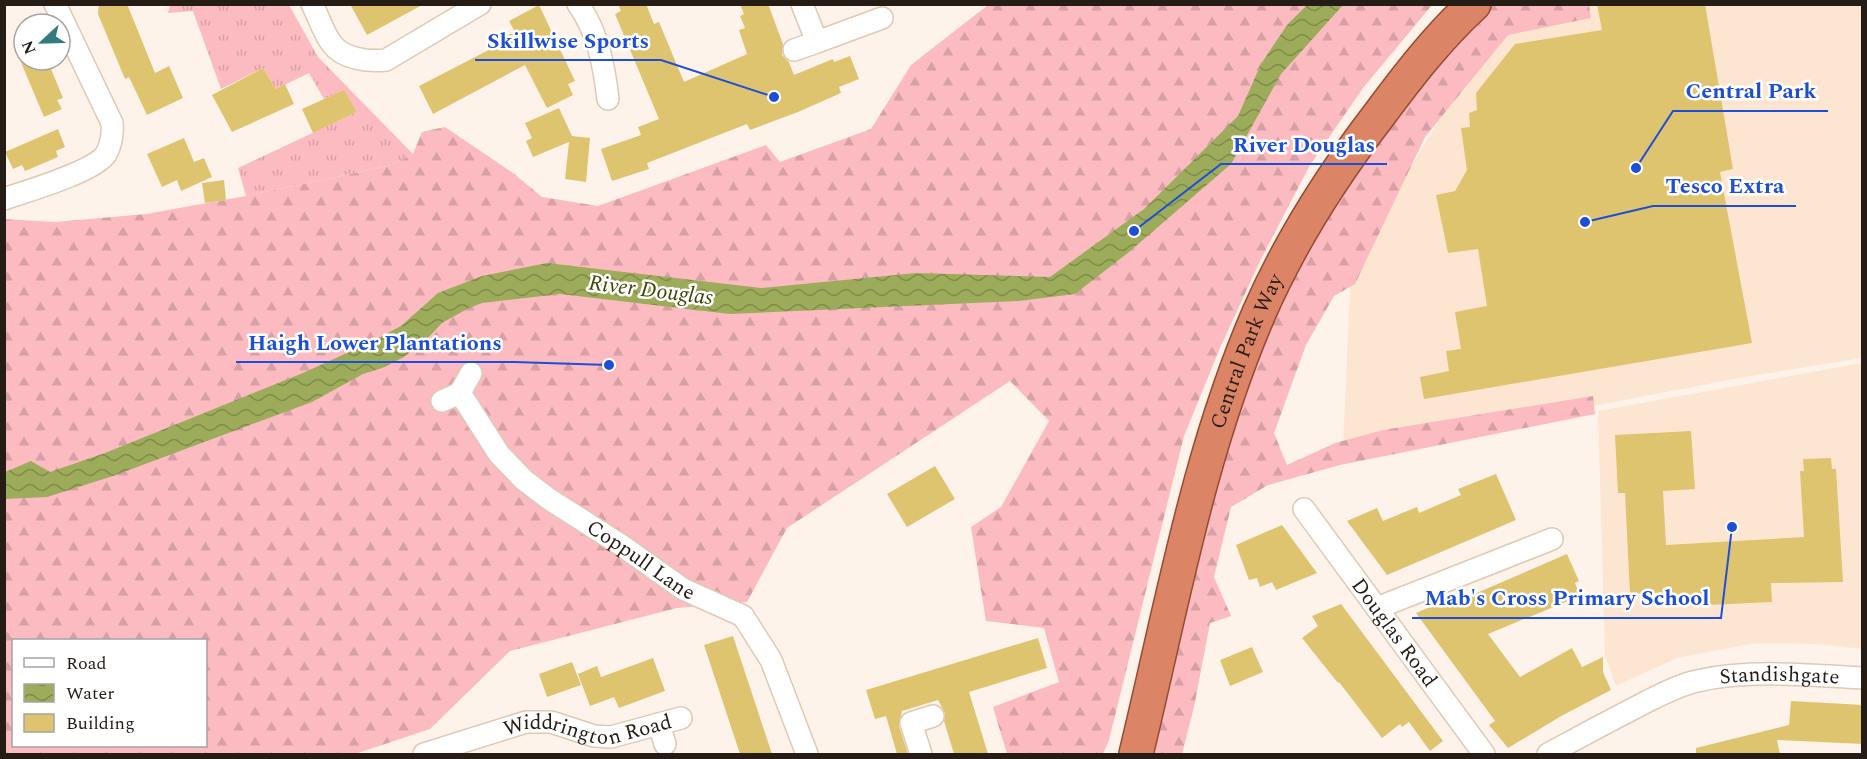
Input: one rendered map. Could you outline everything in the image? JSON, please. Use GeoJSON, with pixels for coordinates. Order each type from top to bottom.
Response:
{"type":"FeatureCollection","features":[{"type":"Feature","properties":{"kind":"highway","name":"Central Park Way"},"geometry":{"type":"LineString","coordinates":[[1136,754],[1187,532],[1223,408],[1259,313],[1319,200],[1360,139],[1404,81],[1473,4]]}},
{"type":"Feature","properties":{"kind":"street"},"geometry":{"type":"LineString","coordinates":[[4,199],[87,168],[105,155],[113,138],[112,123],[55,4]]}},
{"type":"Feature","properties":{"kind":"street"},"geometry":{"type":"LineString","coordinates":[[312,4],[332,45],[351,57],[371,61],[386,60],[480,4]]}},
{"type":"Feature","properties":{"kind":"street"},"geometry":{"type":"LineString","coordinates":[[579,4],[586,14],[603,61],[608,99]]}},
{"type":"Feature","properties":{"kind":"street"},"geometry":{"type":"LineString","coordinates":[[802,4],[817,42]]}},
{"type":"Feature","properties":{"kind":"street"},"geometry":{"type":"LineString","coordinates":[[794,50],[882,18]]}},
{"type":"Feature","properties":{"kind":"street","name":"Coppull Lane"},"geometry":{"type":"LineString","coordinates":[[471,373],[451,397],[524,480],[683,589],[743,616],[771,660],[807,754]]}},
{"type":"Feature","properties":{"kind":"street","name":"Douglas Road"},"geometry":{"type":"LineString","coordinates":[[1304,509],[1484,754]]}},
{"type":"Feature","properties":{"kind":"street"},"geometry":{"type":"LineString","coordinates":[[1377,608],[1552,539]]}},
{"type":"Feature","properties":{"kind":"street","name":"Standishgate"},"geometry":{"type":"LineString","coordinates":[[1548,754],[1600,725],[1671,690],[1695,681],[1781,675],[1863,678]]}},
{"type":"Feature","properties":{"kind":"street"},"geometry":{"type":"LineString","coordinates":[[921,754],[911,723],[933,716]]}},
{"type":"Feature","properties":{"kind":"street","name":"Widdrington Road"},"geometry":{"type":"LineString","coordinates":[[426,754],[526,722],[551,722],[594,736],[611,737],[662,734],[681,718]]}},
{"type":"Feature","properties":{"kind":"shaded area"},"geometry":{"type":"Polygon","coordinates":[[[1535,5],[1862,5],[1862,358],[1744,377],[1547,415],[1343,446],[1351,266],[1470,69],[1535,5]]]}},
{"type":"Feature","properties":{"kind":"shaded area"},"geometry":{"type":"Polygon","coordinates":[[[1862,363],[1862,649],[1817,644],[1755,643],[1677,658],[1616,686],[1605,655],[1598,411],[1862,363]]]}},
{"type":"Feature","properties":{"kind":"green space"},"geometry":{"type":"Polygon","coordinates":[[[170,5],[289,5],[318,57],[413,154],[388,166],[246,196],[238,168],[357,112],[344,91],[324,99],[309,73],[276,89],[263,68],[221,89],[193,11],[168,13],[170,5]]]}},
{"type":"Feature","properties":{"kind":"green space"},"geometry":{"type":"Polygon","coordinates":[[[988,5],[1432,5],[1363,88],[1310,165],[1260,261],[1220,348],[1184,436],[1109,740],[1103,754],[1007,754],[993,707],[1059,682],[1044,628],[986,621],[971,527],[1001,507],[1049,421],[1010,381],[787,528],[747,602],[677,608],[510,651],[430,729],[355,754],[5,754],[4,219],[55,222],[146,214],[246,196],[388,166],[413,154],[422,132],[445,127],[513,173],[542,197],[598,206],[766,145],[780,162],[871,129],[911,65],[988,5]]]}},
{"type":"Feature","properties":{"kind":"green space"},"geometry":{"type":"Polygon","coordinates":[[[1489,5],[1589,5],[1591,18],[1508,35],[1425,137],[1355,284],[1334,296],[1306,345],[1274,433],[1287,465],[1335,443],[1383,430],[1593,396],[1595,414],[1340,465],[1268,485],[1231,507],[1214,577],[1231,616],[1210,623],[1194,707],[1182,754],[1148,754],[1186,580],[1240,399],[1278,310],[1316,232],[1357,164],[1489,5]]]}},
{"type":"Feature","properties":{"kind":"water","name":"River Douglas"},"geometry":{"type":"Polygon","coordinates":[[[1307,5],[1343,5],[1281,74],[1231,164],[1129,252],[1075,294],[1019,301],[730,314],[560,294],[482,303],[442,323],[422,344],[402,358],[363,374],[312,402],[113,476],[47,497],[5,499],[5,472],[31,461],[50,472],[105,453],[303,373],[401,326],[438,293],[482,276],[547,263],[761,288],[916,273],[1050,277],[1144,209],[1238,116],[1261,64],[1287,25],[1307,5]]]}},
{"type":"Feature","properties":{"kind":"building"},"geometry":{"type":"Polygon","coordinates":[[[99,4],[127,4],[155,73],[169,66],[183,98],[147,115],[129,77],[125,79],[98,14],[99,4]]]}},
{"type":"Feature","properties":{"kind":"building"},"geometry":{"type":"Polygon","coordinates":[[[350,4],[424,4],[367,35],[350,4]]]}},
{"type":"Feature","properties":{"kind":"building"},"geometry":{"type":"Polygon","coordinates":[[[618,4],[646,4],[654,24],[659,22],[684,82],[747,54],[739,30],[745,28],[740,16],[744,14],[740,4],[768,4],[783,44],[782,55],[789,62],[794,75],[833,59],[834,62],[850,56],[859,79],[839,87],[841,93],[798,112],[750,130],[747,124],[647,163],[649,169],[612,181],[601,149],[641,135],[638,127],[659,119],[615,14],[621,11],[618,4]]]}},
{"type":"Feature","properties":{"kind":"building"},"geometry":{"type":"Polygon","coordinates":[[[1597,4],[1705,4],[1733,169],[1720,172],[1752,343],[1424,399],[1420,377],[1449,371],[1446,351],[1461,349],[1455,312],[1487,306],[1478,249],[1448,253],[1436,195],[1455,191],[1467,170],[1461,128],[1470,127],[1469,113],[1477,110],[1476,93],[1515,44],[1602,30],[1597,4]]]}},
{"type":"Feature","properties":{"kind":"building"},"geometry":{"type":"Polygon","coordinates":[[[539,5],[575,81],[568,84],[573,95],[547,108],[525,65],[433,114],[419,86],[510,39],[508,35],[515,32],[509,21],[539,5]]]}},
{"type":"Feature","properties":{"kind":"building"},"geometry":{"type":"Polygon","coordinates":[[[263,68],[276,89],[285,84],[294,104],[232,132],[212,95],[263,68]]]}},
{"type":"Feature","properties":{"kind":"building"},"geometry":{"type":"Polygon","coordinates":[[[25,72],[52,72],[63,98],[57,100],[62,109],[44,117],[25,72]]]}},
{"type":"Feature","properties":{"kind":"building"},"geometry":{"type":"Polygon","coordinates":[[[344,90],[357,112],[313,133],[302,109],[344,90]]]}},
{"type":"Feature","properties":{"kind":"building"},"geometry":{"type":"Polygon","coordinates":[[[559,108],[572,136],[590,138],[586,182],[565,179],[569,142],[533,157],[526,141],[532,138],[525,123],[559,108]]]}},
{"type":"Feature","properties":{"kind":"building"},"geometry":{"type":"Polygon","coordinates":[[[58,129],[65,147],[56,151],[58,157],[25,171],[22,165],[13,169],[5,152],[58,129]]]}},
{"type":"Feature","properties":{"kind":"building"},"geometry":{"type":"Polygon","coordinates":[[[184,138],[194,162],[204,158],[212,177],[181,191],[177,180],[162,187],[147,154],[184,138]]]}},
{"type":"Feature","properties":{"kind":"building"},"geometry":{"type":"Polygon","coordinates":[[[224,180],[226,200],[205,203],[202,183],[224,180]]]}},
{"type":"Feature","properties":{"kind":"building"},"geometry":{"type":"Polygon","coordinates":[[[1691,431],[1695,489],[1663,491],[1666,545],[1804,537],[1800,471],[1804,471],[1803,459],[1831,458],[1832,469],[1836,469],[1843,582],[1771,583],[1772,602],[1670,604],[1669,592],[1630,594],[1625,493],[1618,493],[1615,435],[1691,431]]]}},
{"type":"Feature","properties":{"kind":"building"},"geometry":{"type":"Polygon","coordinates":[[[935,466],[955,499],[907,527],[887,494],[935,466]]]}},
{"type":"Feature","properties":{"kind":"building"},"geometry":{"type":"Polygon","coordinates":[[[1496,474],[1516,520],[1387,575],[1347,521],[1377,508],[1383,521],[1417,507],[1419,513],[1461,495],[1458,489],[1496,474]]]}},
{"type":"Feature","properties":{"kind":"building"},"geometry":{"type":"Polygon","coordinates":[[[1282,525],[1317,573],[1276,590],[1272,582],[1260,587],[1257,578],[1249,580],[1236,545],[1282,525]]]}},
{"type":"Feature","properties":{"kind":"building"},"geometry":{"type":"Polygon","coordinates":[[[1567,554],[1579,581],[1575,583],[1580,596],[1488,634],[1520,677],[1572,648],[1582,667],[1603,657],[1603,672],[1611,690],[1508,748],[1489,725],[1495,721],[1416,613],[1446,600],[1449,605],[1567,554]]]}},
{"type":"Feature","properties":{"kind":"building"},"geometry":{"type":"Polygon","coordinates":[[[1341,604],[1443,741],[1430,751],[1409,722],[1402,727],[1400,724],[1382,738],[1302,638],[1318,626],[1312,616],[1341,604]]]}},
{"type":"Feature","properties":{"kind":"building"},"geometry":{"type":"Polygon","coordinates":[[[733,636],[772,754],[740,754],[704,645],[733,636]]]}},
{"type":"Feature","properties":{"kind":"building"},"geometry":{"type":"Polygon","coordinates":[[[1038,638],[1047,668],[969,692],[988,754],[954,754],[944,721],[945,713],[938,700],[902,711],[899,726],[908,754],[897,754],[886,716],[875,719],[866,690],[1038,638]]]}},
{"type":"Feature","properties":{"kind":"building"},"geometry":{"type":"Polygon","coordinates":[[[1252,647],[1263,672],[1230,686],[1220,660],[1252,647]]]}},
{"type":"Feature","properties":{"kind":"building"},"geometry":{"type":"Polygon","coordinates":[[[653,658],[665,691],[619,708],[614,697],[590,706],[578,674],[597,666],[601,677],[653,658]]]}},
{"type":"Feature","properties":{"kind":"building"},"geometry":{"type":"Polygon","coordinates":[[[572,662],[581,685],[547,697],[539,674],[572,662]]]}},
{"type":"Feature","properties":{"kind":"building"},"geometry":{"type":"Polygon","coordinates":[[[1791,701],[1863,705],[1863,744],[1777,740],[1780,754],[1696,754],[1696,748],[1789,725],[1791,701]]]}},
{"type":"Feature","properties":{"kind":"place","name":"Skillwise Sports"},"geometry":{"type":"Point","coordinates":[774,97]}},
{"type":"Feature","properties":{"kind":"place","name":"Central Park"},"geometry":{"type":"Point","coordinates":[1636,168]}},
{"type":"Feature","properties":{"kind":"place","name":"Tesco Extra"},"geometry":{"type":"Point","coordinates":[1585,222]}},
{"type":"Feature","properties":{"kind":"place","name":"River Douglas"},"geometry":{"type":"Point","coordinates":[1134,231]}},
{"type":"Feature","properties":{"kind":"place","name":"Haigh Lower Plantations"},"geometry":{"type":"Point","coordinates":[609,365]}},
{"type":"Feature","properties":{"kind":"place","name":"Mab's Cross Primary School"},"geometry":{"type":"Point","coordinates":[1732,527]}}]}
